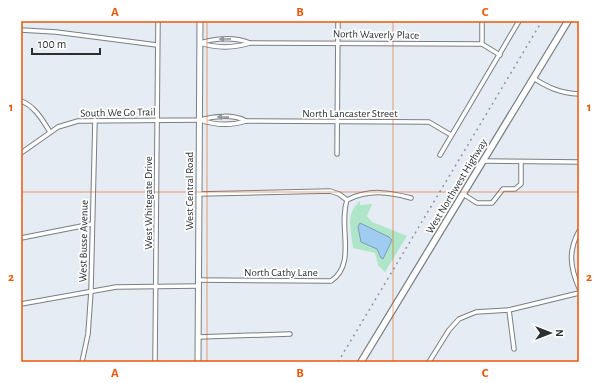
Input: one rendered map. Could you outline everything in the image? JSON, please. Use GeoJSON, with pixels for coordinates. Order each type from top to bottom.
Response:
{"type":"FeatureCollection","features":[{"type":"Feature","properties":{"kind":"main road","name":"West Central Road"},"geometry":{"type":"LineString","coordinates":[[198,362],[200,21]]}},
{"type":"Feature","properties":{"kind":"main road","name":"West Northwest Highway"},"geometry":{"type":"LineString","coordinates":[[361,362],[568,21]]}},
{"type":"Feature","properties":{"kind":"street"},"geometry":{"type":"LineString","coordinates":[[157,120],[158,21]]}},
{"type":"Feature","properties":{"kind":"street"},"geometry":{"type":"LineString","coordinates":[[337,154],[338,21]]}},
{"type":"Feature","properties":{"kind":"street"},"geometry":{"type":"LineString","coordinates":[[482,21],[482,44],[500,55]]}},
{"type":"Feature","properties":{"kind":"street"},"geometry":{"type":"LineString","coordinates":[[440,155],[519,21]]}},
{"type":"Feature","properties":{"kind":"street"},"geometry":{"type":"LineString","coordinates":[[21,30],[56,32],[157,45]]}},
{"type":"Feature","properties":{"kind":"street","name":"North Waverly Place"},"geometry":{"type":"LineString","coordinates":[[200,42],[210,40],[242,39],[250,43]]}},
{"type":"Feature","properties":{"kind":"street","name":"North Waverly Place"},"geometry":{"type":"LineString","coordinates":[[200,42],[210,46],[240,46],[250,43],[337,42],[482,44]]}},
{"type":"Feature","properties":{"kind":"street"},"geometry":{"type":"LineString","coordinates":[[533,78],[552,90],[579,94]]}},
{"type":"Feature","properties":{"kind":"street"},"geometry":{"type":"LineString","coordinates":[[21,100],[36,112],[50,132]]}},
{"type":"Feature","properties":{"kind":"street","name":"North Lancaster Street"},"geometry":{"type":"LineString","coordinates":[[200,120],[210,117],[238,117],[246,121]]}},
{"type":"Feature","properties":{"kind":"street","name":"South We Go Trail"},"geometry":{"type":"LineString","coordinates":[[21,153],[50,132],[68,124],[95,120],[200,120]]}},
{"type":"Feature","properties":{"kind":"street","name":"West Busse Avenue"},"geometry":{"type":"LineString","coordinates":[[82,362],[88,334],[95,120]]}},
{"type":"Feature","properties":{"kind":"street","name":"West Whitegate Drive"},"geometry":{"type":"LineString","coordinates":[[155,362],[157,286],[157,120]]}},
{"type":"Feature","properties":{"kind":"street","name":"North Lancaster Street"},"geometry":{"type":"LineString","coordinates":[[200,120],[210,123],[236,124],[246,121],[429,122],[451,135]]}},
{"type":"Feature","properties":{"kind":"street"},"geometry":{"type":"LineString","coordinates":[[483,161],[579,162]]}},
{"type":"Feature","properties":{"kind":"street"},"geometry":{"type":"LineString","coordinates":[[463,194],[477,203],[492,203],[503,189],[515,189],[521,184],[521,162]]}},
{"type":"Feature","properties":{"kind":"street"},"geometry":{"type":"LineString","coordinates":[[199,194],[330,191],[339,194],[347,200],[358,195],[391,192],[412,198]]}},
{"type":"Feature","properties":{"kind":"street","name":"North Cathy Lane"},"geometry":{"type":"LineString","coordinates":[[21,304],[116,287],[198,283],[331,281],[340,273],[345,255],[343,218],[347,200]]}},
{"type":"Feature","properties":{"kind":"street"},"geometry":{"type":"LineString","coordinates":[[21,238],[92,224]]}},
{"type":"Feature","properties":{"kind":"street"},"geometry":{"type":"LineString","coordinates":[[579,231],[570,252],[571,265],[579,288]]}},
{"type":"Feature","properties":{"kind":"street"},"geometry":{"type":"LineString","coordinates":[[429,362],[449,330],[459,319],[476,312],[509,310],[579,293]]}},
{"type":"Feature","properties":{"kind":"street"},"geometry":{"type":"LineString","coordinates":[[509,310],[514,349]]}},
{"type":"Feature","properties":{"kind":"street"},"geometry":{"type":"LineString","coordinates":[[198,336],[290,334]]}},
{"type":"Feature","properties":{"kind":"green space"},"geometry":{"type":"Polygon","coordinates":[[[360,201],[360,205],[372,204],[367,216],[372,222],[407,236],[385,272],[378,265],[375,253],[353,248],[350,223],[352,211],[360,201]]]}},
{"type":"Feature","properties":{"kind":"water"},"geometry":{"type":"Polygon","coordinates":[[[360,223],[389,237],[392,240],[383,259],[381,258],[377,249],[361,242],[358,227],[360,223]]]}},
{"type":"Feature","properties":{"kind":"railway"},"geometry":{"type":"LineString","coordinates":[[338,362],[542,21]]}}]}
